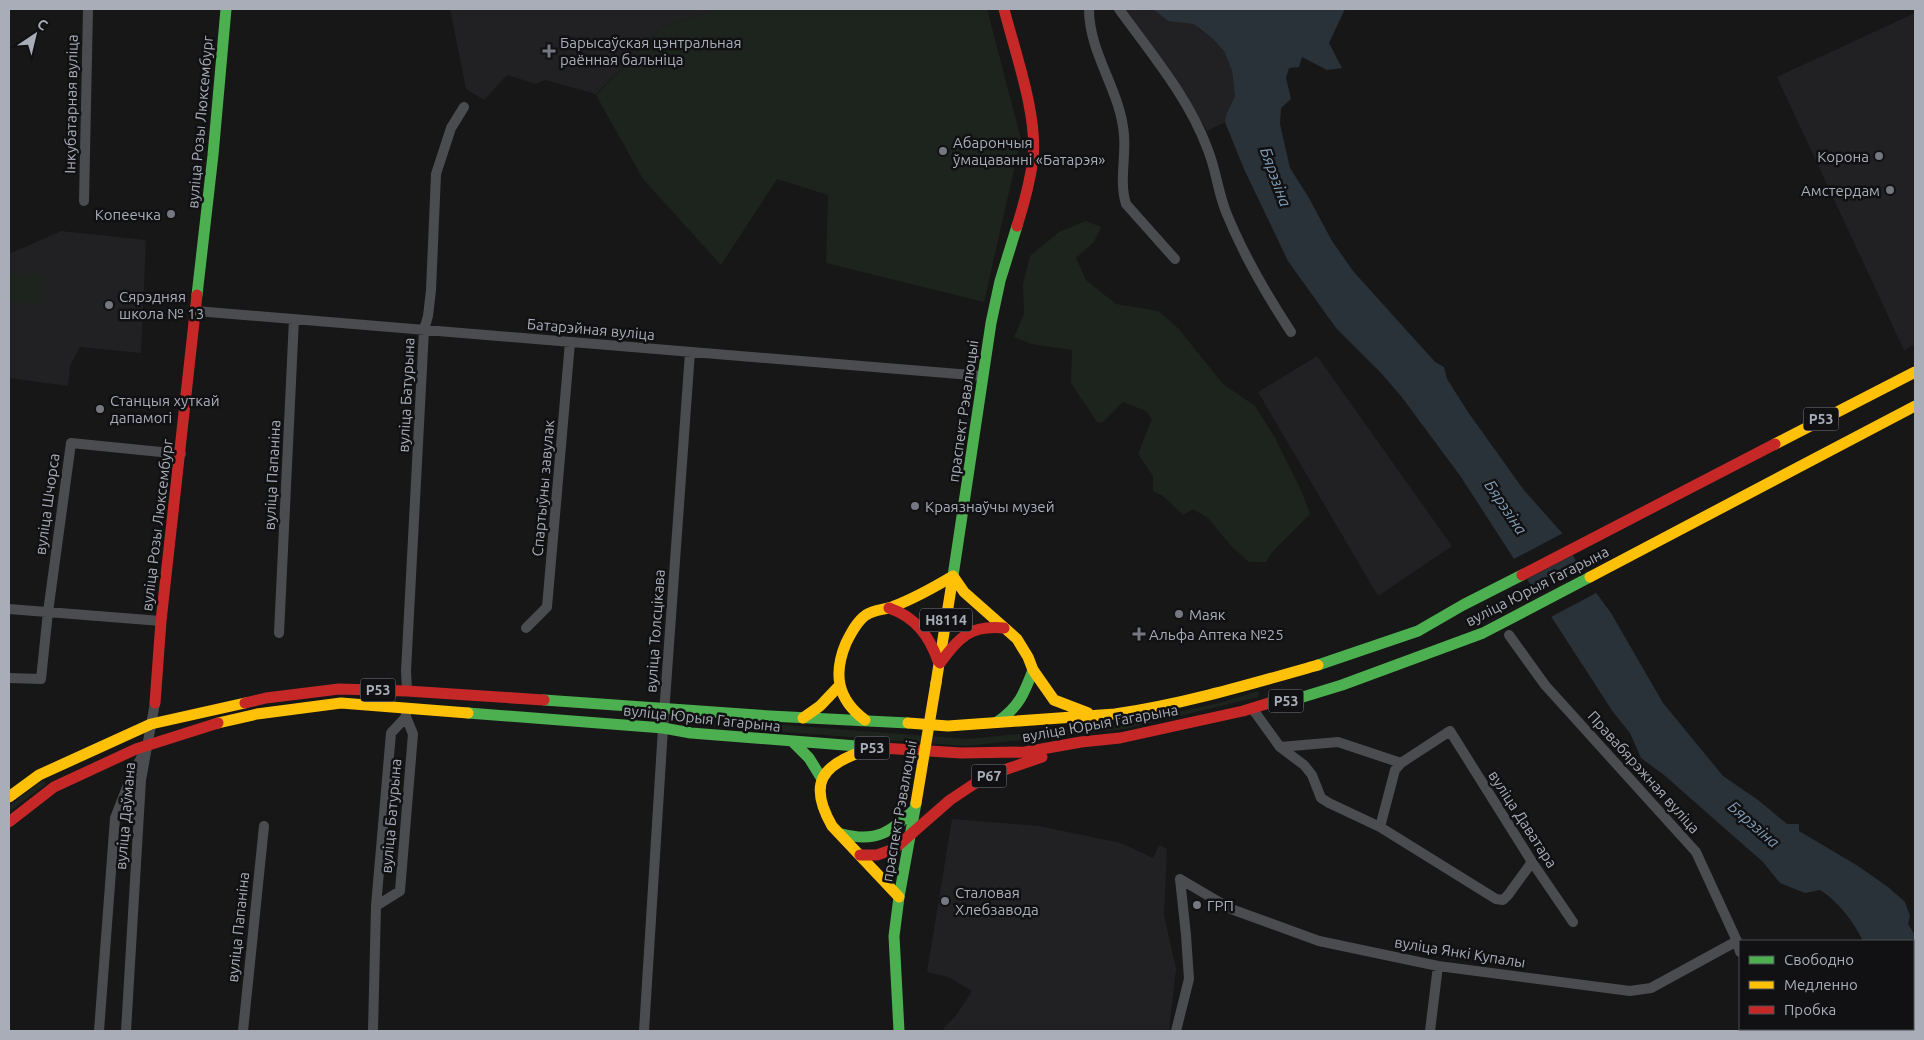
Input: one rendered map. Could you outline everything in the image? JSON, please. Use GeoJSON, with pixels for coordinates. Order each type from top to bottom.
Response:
{"type":"FeatureCollection","features":[{"type":"Feature","properties":{"kind":"main road","name":"вуліца Розы Люксембург"},"geometry":{"type":"LineString","coordinates":[[155,703],[162,621],[213,155],[226,9]]}},
{"type":"Feature","properties":{"kind":"main road","name":"праспект Рэвалюцыі"},"geometry":{"type":"LineString","coordinates":[[898,1031],[894,936],[899,897],[936,684],[991,323],[996,298],[1025,201],[1033,158],[1033,131],[1029,107],[1004,9]]}},
{"type":"Feature","properties":{"kind":"main road","name":"вуліца Юрыя Гагарына"},"geometry":{"type":"LineString","coordinates":[[9,796],[39,775],[151,724],[266,698],[339,689],[407,691],[948,726],[1142,710],[1221,692],[1330,662],[1418,631],[1463,605],[1915,372]]}},
{"type":"Feature","properties":{"kind":"main road","name":"вуліца Юрыя Гагарына"},"geometry":{"type":"LineString","coordinates":[[9,822],[54,787],[147,746],[216,723],[258,714],[341,703],[406,712],[663,728],[691,733],[961,753],[1026,752],[1081,742],[1120,738],[1263,704],[1294,700],[1342,685],[1483,633],[1915,406]]}},
{"type":"Feature","properties":{"kind":"main road"},"geometry":{"type":"LineString","coordinates":[[865,720],[851,708],[839,686],[839,670],[844,649],[850,635],[863,618],[872,612],[889,608],[932,589],[953,576],[964,592],[1017,639],[1023,647],[1033,670],[1054,700],[1094,715]]}},
{"type":"Feature","properties":{"kind":"main road"},"geometry":{"type":"LineString","coordinates":[[889,608],[898,610],[918,625],[930,640],[939,665]]}},
{"type":"Feature","properties":{"kind":"main road"},"geometry":{"type":"LineString","coordinates":[[939,665],[965,633],[984,627],[1004,628]]}},
{"type":"Feature","properties":{"kind":"main road"},"geometry":{"type":"LineString","coordinates":[[997,722],[1020,704],[1033,670]]}},
{"type":"Feature","properties":{"kind":"main road"},"geometry":{"type":"LineString","coordinates":[[803,718],[820,706],[839,686]]}},
{"type":"Feature","properties":{"kind":"main road"},"geometry":{"type":"LineString","coordinates":[[792,741],[809,758],[822,779]]}},
{"type":"Feature","properties":{"kind":"main road","name":"Р67"},"geometry":{"type":"LineString","coordinates":[[860,855],[871,856],[892,850],[901,845],[955,797],[993,774],[1081,742]]}},
{"type":"Feature","properties":{"kind":"main road"},"geometry":{"type":"LineString","coordinates":[[874,748],[850,754],[838,761],[828,769],[822,779],[819,791],[823,810],[832,826],[842,834],[899,897]]}},
{"type":"Feature","properties":{"kind":"main road"},"geometry":{"type":"LineString","coordinates":[[842,834],[863,840],[878,837],[894,828],[915,806]]}},
{"type":"Feature","properties":{"kind":"street","name":"Інкубатарная вуліца"},"geometry":{"type":"LineString","coordinates":[[84,200],[88,9]]}},
{"type":"Feature","properties":{"kind":"street"},"geometry":{"type":"LineString","coordinates":[[1089,9],[1094,42],[1117,102],[1124,134],[1123,193],[1126,204],[1176,259]]}},
{"type":"Feature","properties":{"kind":"street"},"geometry":{"type":"LineString","coordinates":[[1119,9],[1171,81],[1197,126],[1208,150],[1225,211],[1267,297],[1291,332]]}},
{"type":"Feature","properties":{"kind":"street","name":"вуліца Батурына"},"geometry":{"type":"LineString","coordinates":[[407,691],[406,671],[424,330],[428,316],[431,290],[436,174],[451,128],[464,107]]}},
{"type":"Feature","properties":{"kind":"street","name":"Батарэйная вуліца"},"geometry":{"type":"LineString","coordinates":[[196,311],[983,376]]}},
{"type":"Feature","properties":{"kind":"street","name":"вуліца Папаніна"},"geometry":{"type":"LineString","coordinates":[[280,633],[294,320]]}},
{"type":"Feature","properties":{"kind":"street","name":"Спартыўны завулак"},"geometry":{"type":"LineString","coordinates":[[526,628],[547,607],[570,342]]}},
{"type":"Feature","properties":{"kind":"street","name":"вуліца Толсцікава"},"geometry":{"type":"LineString","coordinates":[[644,1031],[664,708],[690,352]]}},
{"type":"Feature","properties":{"kind":"street","name":"вуліца Шчорса"},"geometry":{"type":"LineString","coordinates":[[9,678],[41,679],[48,612],[71,443],[181,454]]}},
{"type":"Feature","properties":{"kind":"street"},"geometry":{"type":"LineString","coordinates":[[9,609],[162,621]]}},
{"type":"Feature","properties":{"kind":"street","name":"Правабярэжная вуліца"},"geometry":{"type":"LineString","coordinates":[[1508,635],[1545,685],[1696,852],[1739,948]]}},
{"type":"Feature","properties":{"kind":"street","name":"вуліца Розы Люксембург"},"geometry":{"type":"LineString","coordinates":[[147,746],[155,703]]}},
{"type":"Feature","properties":{"kind":"street"},"geometry":{"type":"LineString","coordinates":[[1252,708],[1280,747],[1304,765],[1312,775],[1321,798],[1380,828],[1496,899],[1502,900],[1508,895],[1532,862]]}},
{"type":"Feature","properties":{"kind":"street","name":"вуліца Батурына"},"geometry":{"type":"LineString","coordinates":[[376,906],[400,891],[413,734],[406,712]]}},
{"type":"Feature","properties":{"kind":"street","name":"вуліца Батурына"},"geometry":{"type":"LineString","coordinates":[[374,1026],[376,906],[391,733],[406,712]]}},
{"type":"Feature","properties":{"kind":"street","name":"вуліца Даватара"},"geometry":{"type":"LineString","coordinates":[[1401,763],[1450,731],[1532,862],[1573,922]]}},
{"type":"Feature","properties":{"kind":"street"},"geometry":{"type":"LineString","coordinates":[[1280,747],[1338,742],[1401,763],[1395,770],[1380,828]]}},
{"type":"Feature","properties":{"kind":"street","name":"вуліца Даўмана"},"geometry":{"type":"LineString","coordinates":[[99,1031],[115,818],[131,777],[147,746]]}},
{"type":"Feature","properties":{"kind":"street","name":"вуліца Даўмана"},"geometry":{"type":"LineString","coordinates":[[126,1031],[141,780],[147,746]]}},
{"type":"Feature","properties":{"kind":"street","name":"вуліца Папаніна"},"geometry":{"type":"LineString","coordinates":[[243,1031],[264,826]]}},
{"type":"Feature","properties":{"kind":"street","name":"вуліца Янкі Купалы"},"geometry":{"type":"LineString","coordinates":[[1176,1031],[1188,979],[1186,935],[1180,879],[1231,909],[1319,941],[1438,966],[1630,991],[1651,988],[1737,941]]}},
{"type":"Feature","properties":{"kind":"street"},"geometry":{"type":"LineString","coordinates":[[1430,1031],[1438,966]]}},
{"type":"Feature","properties":{"kind":"shaded area","name":"Барысаўская цэнтральная раённая бальніца"},"geometry":{"type":"Polygon","coordinates":[[[450,9],[719,9],[663,26],[596,94],[545,80],[536,84],[507,75],[484,100],[466,89],[450,9]]]}},
{"type":"Feature","properties":{"kind":"shaded area"},"geometry":{"type":"Polygon","coordinates":[[[719,9],[987,9],[1021,139],[984,302],[826,263],[828,195],[777,179],[721,265],[643,179],[596,95],[663,26],[719,9]]]}},
{"type":"Feature","properties":{"kind":"shaded area"},"geometry":{"type":"Polygon","coordinates":[[[1126,9],[1153,9],[1168,21],[1193,24],[1213,39],[1224,51],[1232,71],[1235,96],[1226,115],[1225,122],[1207,131],[1175,78],[1126,9]]]}},
{"type":"Feature","properties":{"kind":"shaded area"},"geometry":{"type":"Polygon","coordinates":[[[1915,13],[1915,344],[1904,350],[1777,77],[1915,13]]]}},
{"type":"Feature","properties":{"kind":"shaded area"},"geometry":{"type":"Polygon","coordinates":[[[1086,221],[1101,227],[1094,242],[1076,258],[1086,280],[1116,304],[1158,311],[1178,328],[1223,384],[1255,406],[1274,436],[1301,490],[1310,514],[1273,551],[1266,562],[1249,562],[1231,546],[1208,518],[1193,509],[1183,515],[1163,496],[1153,491],[1153,476],[1138,454],[1152,419],[1146,411],[1123,402],[1102,423],[1097,422],[1071,383],[1072,350],[1031,344],[1014,337],[1024,314],[1023,284],[1030,256],[1059,232],[1086,221]]]}},
{"type":"Feature","properties":{"kind":"shaded area"},"geometry":{"type":"Polygon","coordinates":[[[61,231],[146,240],[141,353],[80,347],[70,366],[68,386],[9,378],[9,254],[61,231]]]}},
{"type":"Feature","properties":{"kind":"shaded area"},"geometry":{"type":"Polygon","coordinates":[[[9,273],[44,276],[42,304],[9,301],[9,273]]]}},
{"type":"Feature","properties":{"kind":"shaded area"},"geometry":{"type":"Polygon","coordinates":[[[1317,356],[1452,546],[1378,596],[1258,392],[1317,356]]]}},
{"type":"Feature","properties":{"kind":"shaded area"},"geometry":{"type":"Polygon","coordinates":[[[1259,691],[1258,697],[1125,729],[966,746],[696,725],[696,722],[760,727],[771,724],[967,739],[1123,724],[1219,703],[1259,691]]]}},
{"type":"Feature","properties":{"kind":"shaded area"},"geometry":{"type":"Polygon","coordinates":[[[43,780],[46,784],[9,812],[9,806],[43,780]]]}},
{"type":"Feature","properties":{"kind":"shaded area"},"geometry":{"type":"Polygon","coordinates":[[[952,819],[1039,826],[1121,843],[1153,858],[1159,845],[1167,849],[1164,915],[1176,969],[1169,1030],[944,1031],[944,1027],[955,1017],[972,991],[948,977],[927,972],[952,819]]]}},
{"type":"Feature","properties":{"kind":"water","name":"Бярэзіна"},"geometry":{"type":"Polygon","coordinates":[[[1153,9],[1345,9],[1329,43],[1342,68],[1327,70],[1302,57],[1299,67],[1289,68],[1286,78],[1291,99],[1281,108],[1280,124],[1290,168],[1309,198],[1332,241],[1353,271],[1435,362],[1444,367],[1447,379],[1468,412],[1523,489],[1562,533],[1583,575],[1611,613],[1663,703],[1723,776],[1758,800],[1787,824],[1799,824],[1799,831],[1858,866],[1888,887],[1905,902],[1910,916],[1908,924],[1915,935],[1915,1031],[1908,1030],[1914,1030],[1914,940],[1862,940],[1845,912],[1827,895],[1820,890],[1805,893],[1780,883],[1763,862],[1664,775],[1641,758],[1630,733],[1613,712],[1461,477],[1401,396],[1336,328],[1288,261],[1244,169],[1225,122],[1226,115],[1235,96],[1232,71],[1224,51],[1213,39],[1193,24],[1168,21],[1153,9]]]}},
{"type":"Feature","properties":{"kind":"pier"},"geometry":{"type":"Polygon","coordinates":[[[1565,532],[1575,554],[1525,580],[1512,560],[1565,532]]]}},
{"type":"Feature","properties":{"kind":"pier"},"geometry":{"type":"Polygon","coordinates":[[[1579,560],[1598,592],[1549,618],[1529,587],[1579,560]]]}},
{"type":"Feature","properties":{"kind":"traffic: fast"},"geometry":{"type":"LineString","coordinates":[[197,295],[213,155],[226,9]]}},
{"type":"Feature","properties":{"kind":"traffic: fast"},"geometry":{"type":"LineString","coordinates":[[953,576],[991,323],[1000,281],[1017,226]]}},
{"type":"Feature","properties":{"kind":"traffic: fast"},"geometry":{"type":"LineString","coordinates":[[1318,665],[1418,631],[1463,605],[1522,575]]}},
{"type":"Feature","properties":{"kind":"traffic: fast"},"geometry":{"type":"LineString","coordinates":[[1269,703],[1293,700],[1342,685],[1483,633],[1590,577]]}},
{"type":"Feature","properties":{"kind":"traffic: fast"},"geometry":{"type":"LineString","coordinates":[[997,722],[1016,705],[1027,686],[1033,670]]}},
{"type":"Feature","properties":{"kind":"traffic: fast"},"geometry":{"type":"LineString","coordinates":[[544,700],[770,716],[908,723]]}},
{"type":"Feature","properties":{"kind":"traffic: fast"},"geometry":{"type":"LineString","coordinates":[[468,713],[882,748]]}},
{"type":"Feature","properties":{"kind":"traffic: fast"},"geometry":{"type":"LineString","coordinates":[[792,741],[809,758],[822,779]]}},
{"type":"Feature","properties":{"kind":"traffic: fast"},"geometry":{"type":"LineString","coordinates":[[899,1031],[894,936],[916,803]]}},
{"type":"Feature","properties":{"kind":"traffic: fast"},"geometry":{"type":"LineString","coordinates":[[842,834],[865,837],[882,834],[898,824],[915,809]]}},
{"type":"Feature","properties":{"kind":"traffic: slow"},"geometry":{"type":"LineString","coordinates":[[1775,444],[1915,372]]}},
{"type":"Feature","properties":{"kind":"traffic: slow"},"geometry":{"type":"LineString","coordinates":[[1590,577],[1915,406]]}},
{"type":"Feature","properties":{"kind":"traffic: slow"},"geometry":{"type":"LineString","coordinates":[[953,576],[964,592],[1017,639],[1028,657],[1033,670],[1054,700],[1088,713]]}},
{"type":"Feature","properties":{"kind":"traffic: slow"},"geometry":{"type":"LineString","coordinates":[[936,683],[953,576]]}},
{"type":"Feature","properties":{"kind":"traffic: slow"},"geometry":{"type":"LineString","coordinates":[[865,720],[848,703],[840,685],[839,675],[842,654],[852,631],[866,615],[908,600],[953,576]]}},
{"type":"Feature","properties":{"kind":"traffic: slow"},"geometry":{"type":"LineString","coordinates":[[908,723],[948,726],[1115,714],[1192,699],[1318,665]]}},
{"type":"Feature","properties":{"kind":"traffic: slow"},"geometry":{"type":"LineString","coordinates":[[916,803],[936,683]]}},
{"type":"Feature","properties":{"kind":"traffic: slow"},"geometry":{"type":"LineString","coordinates":[[803,718],[820,706],[839,686]]}},
{"type":"Feature","properties":{"kind":"traffic: slow"},"geometry":{"type":"LineString","coordinates":[[9,797],[39,775],[151,724],[245,703]]}},
{"type":"Feature","properties":{"kind":"traffic: slow"},"geometry":{"type":"LineString","coordinates":[[218,723],[257,714],[341,703],[468,713]]}},
{"type":"Feature","properties":{"kind":"traffic: slow"},"geometry":{"type":"LineString","coordinates":[[864,751],[837,763],[829,770],[823,778],[820,788],[821,799],[832,826],[899,897]]}},
{"type":"Feature","properties":{"kind":"traffic: jam"},"geometry":{"type":"LineString","coordinates":[[1004,9],[1029,104],[1034,142],[1030,176],[1017,226]]}},
{"type":"Feature","properties":{"kind":"traffic: jam"},"geometry":{"type":"LineString","coordinates":[[155,703],[161,621],[197,295]]}},
{"type":"Feature","properties":{"kind":"traffic: jam"},"geometry":{"type":"LineString","coordinates":[[1522,575],[1775,444]]}},
{"type":"Feature","properties":{"kind":"traffic: jam"},"geometry":{"type":"LineString","coordinates":[[889,608],[906,616],[920,628],[930,643],[938,661]]}},
{"type":"Feature","properties":{"kind":"traffic: jam"},"geometry":{"type":"LineString","coordinates":[[940,663],[966,635],[982,629],[1004,628]]}},
{"type":"Feature","properties":{"kind":"traffic: jam"},"geometry":{"type":"LineString","coordinates":[[245,703],[266,698],[339,689],[407,691],[544,700]]}},
{"type":"Feature","properties":{"kind":"traffic: jam"},"geometry":{"type":"LineString","coordinates":[[882,748],[961,753],[1025,752],[1081,742],[1120,738],[1243,711],[1269,703]]}},
{"type":"Feature","properties":{"kind":"traffic: jam"},"geometry":{"type":"LineString","coordinates":[[9,822],[54,787],[136,749],[218,723]]}},
{"type":"Feature","properties":{"kind":"traffic: jam"},"geometry":{"type":"LineString","coordinates":[[860,855],[877,855],[894,849],[950,800],[974,784],[1007,769],[1042,757]]}},
{"type":"Feature","properties":{"kind":"place","name":"Барысаўская цэнтральная раённая бальніца"},"geometry":{"type":"Point","coordinates":[549,51]}},
{"type":"Feature","properties":{"kind":"place","name":"Абарончыя ўмацаванні «Батарэя»"},"geometry":{"type":"Point","coordinates":[943,151]}},
{"type":"Feature","properties":{"kind":"place","name":"Корона"},"geometry":{"type":"Point","coordinates":[1879,156]}},
{"type":"Feature","properties":{"kind":"place","name":"Амстердам"},"geometry":{"type":"Point","coordinates":[1890,190]}},
{"type":"Feature","properties":{"kind":"place","name":"Копеечка"},"geometry":{"type":"Point","coordinates":[171,214]}},
{"type":"Feature","properties":{"kind":"place","name":"Сярэдняя школа № 13"},"geometry":{"type":"Point","coordinates":[109,305]}},
{"type":"Feature","properties":{"kind":"place","name":"Станцыя хуткай дапамогі"},"geometry":{"type":"Point","coordinates":[100,409]}},
{"type":"Feature","properties":{"kind":"place","name":"Краязнаўчы музей"},"geometry":{"type":"Point","coordinates":[915,506]}},
{"type":"Feature","properties":{"kind":"place","name":"Маяк"},"geometry":{"type":"Point","coordinates":[1179,614]}},
{"type":"Feature","properties":{"kind":"place","name":"Альфа Аптека №25"},"geometry":{"type":"Point","coordinates":[1139,634]}},
{"type":"Feature","properties":{"kind":"place","name":"Сталовая Хлебзавода"},"geometry":{"type":"Point","coordinates":[945,901]}},
{"type":"Feature","properties":{"kind":"place","name":"ГРП"},"geometry":{"type":"Point","coordinates":[1197,905]}}]}
